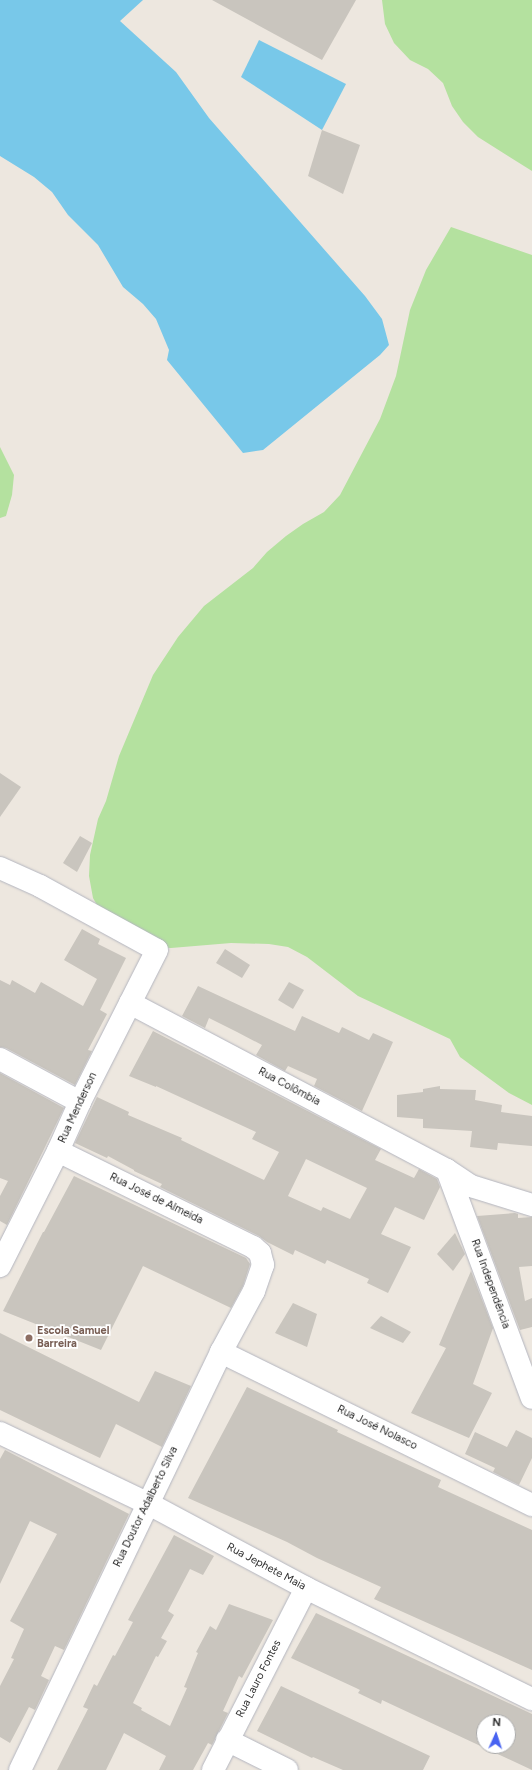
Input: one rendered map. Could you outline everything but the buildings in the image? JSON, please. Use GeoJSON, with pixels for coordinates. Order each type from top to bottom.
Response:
{"type":"FeatureCollection","features":[{"type":"Feature","properties":{"kind":"street","name":"Rua Menderson"},"geometry":{"type":"LineString","coordinates":[[0,868],[40,886],[157,950],[80,1102],[58,1151],[5,1242],[0,1266]]}},
{"type":"Feature","properties":{"kind":"street","name":"Rua Colômbia"},"geometry":{"type":"LineString","coordinates":[[130,1003],[447,1170],[471,1186],[532,1205]]}},
{"type":"Feature","properties":{"kind":"street"},"geometry":{"type":"LineString","coordinates":[[0,1059],[80,1102]]}},
{"type":"Feature","properties":{"kind":"street","name":"Rua José de Almeida"},"geometry":{"type":"LineString","coordinates":[[58,1151],[253,1247]]}},
{"type":"Feature","properties":{"kind":"street","name":"Rua Independência"},"geometry":{"type":"LineString","coordinates":[[447,1170],[532,1398]]}},
{"type":"Feature","properties":{"kind":"street","name":"Rua Doutor Adalberto Silva"},"geometry":{"type":"LineString","coordinates":[[20,1770],[221,1352],[254,1291],[261,1273],[262,1258],[253,1247]]}},
{"type":"Feature","properties":{"kind":"street","name":"Rua José Nolasco"},"geometry":{"type":"LineString","coordinates":[[221,1352],[532,1505]]}},
{"type":"Feature","properties":{"kind":"street","name":"Rua Jephete Maia"},"geometry":{"type":"LineString","coordinates":[[0,1433],[147,1504],[306,1588],[532,1699]]}},
{"type":"Feature","properties":{"kind":"street","name":"Rua Lauro Fontes"},"geometry":{"type":"LineString","coordinates":[[213,1770],[306,1588]]}},
{"type":"Feature","properties":{"kind":"street"},"geometry":{"type":"LineString","coordinates":[[227,1740],[287,1770]]}},
{"type":"Feature","properties":{"kind":"green space"},"geometry":{"type":"Polygon","coordinates":[[[382,0],[532,0],[532,171],[478,137],[463,122],[452,106],[443,83],[428,69],[410,60],[394,43],[385,24],[382,0]]]}},
{"type":"Feature","properties":{"kind":"green space"},"geometry":{"type":"Polygon","coordinates":[[[451,227],[532,255],[532,1105],[509,1093],[460,1057],[450,1039],[358,996],[307,957],[288,947],[269,944],[231,943],[171,948],[152,947],[102,914],[93,898],[89,876],[90,855],[98,819],[106,801],[119,756],[153,675],[178,637],[204,606],[253,568],[267,552],[286,536],[324,512],[340,495],[380,419],[396,376],[410,310],[426,270],[451,227]]]}},
{"type":"Feature","properties":{"kind":"green space"},"geometry":{"type":"Polygon","coordinates":[[[0,447],[14,475],[12,495],[6,516],[0,518],[0,447]]]}},
{"type":"Feature","properties":{"kind":"water"},"geometry":{"type":"Polygon","coordinates":[[[0,0],[143,0],[120,21],[176,72],[209,118],[365,296],[382,319],[389,345],[380,355],[263,450],[243,453],[167,360],[169,350],[156,319],[143,304],[123,287],[98,245],[68,215],[52,192],[34,177],[0,156],[0,0]]]}},
{"type":"Feature","properties":{"kind":"water"},"geometry":{"type":"Polygon","coordinates":[[[259,40],[346,84],[322,130],[241,77],[259,40]]]}},
{"type":"Feature","properties":{"kind":"place","name":"Escola Samuel Barreira"},"geometry":{"type":"Point","coordinates":[29,1338]}}]}
